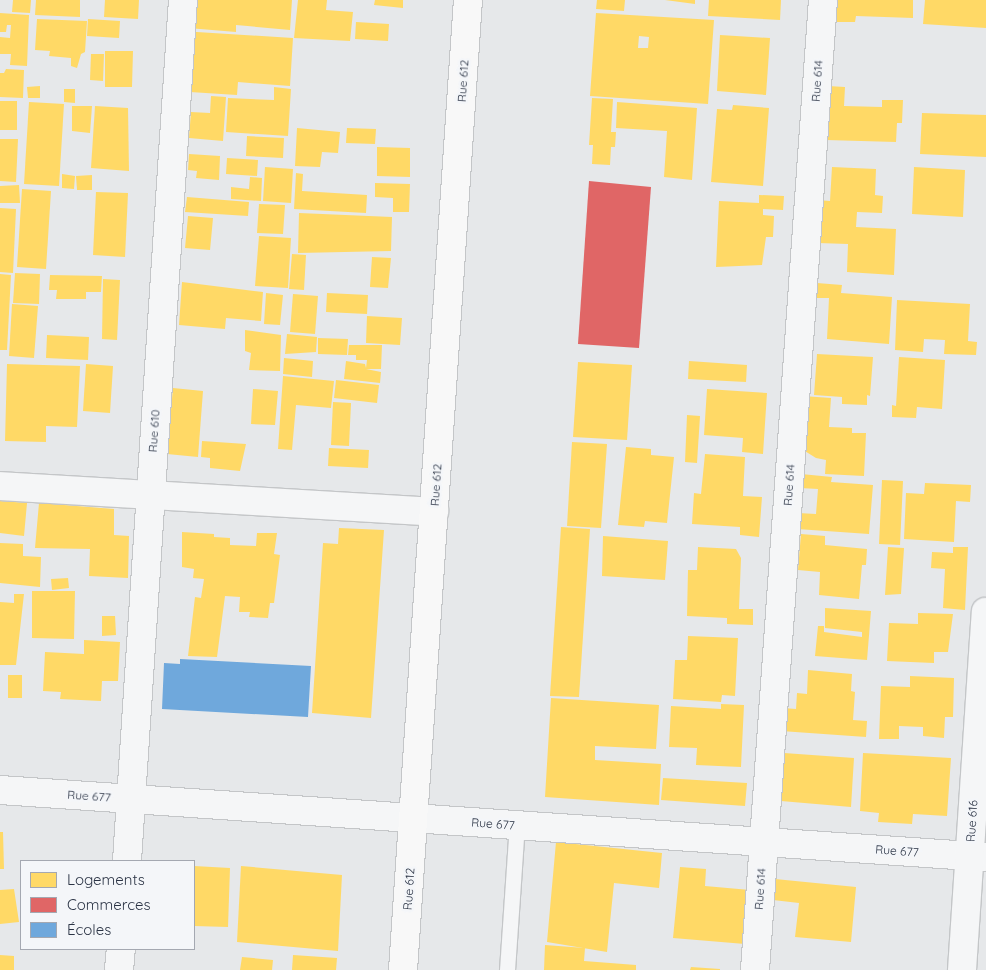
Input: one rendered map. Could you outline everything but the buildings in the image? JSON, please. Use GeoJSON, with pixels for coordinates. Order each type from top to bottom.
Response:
{"type":"FeatureCollection","features":[{"type":"Feature","properties":{"kind":"street","name":"Rue 610"},"geometry":{"type":"LineString","coordinates":[[127,860],[183,0]]}},
{"type":"Feature","properties":{"kind":"street","name":"Rue 612"},"geometry":{"type":"LineString","coordinates":[[403,970],[468,0]]}},
{"type":"Feature","properties":{"kind":"street","name":"Rue 614"},"geometry":{"type":"LineString","coordinates":[[755,970],[823,0]]}},
{"type":"Feature","properties":{"kind":"street"},"geometry":{"type":"LineString","coordinates":[[0,486],[434,512]]}},
{"type":"Feature","properties":{"kind":"street","name":"Rue 616"},"geometry":{"type":"LineString","coordinates":[[962,970],[978,856],[986,612]]}},
{"type":"Feature","properties":{"kind":"street","name":"Rue 677"},"geometry":{"type":"LineString","coordinates":[[0,790],[978,856]]}},
{"type":"Feature","properties":{"kind":"street"},"geometry":{"type":"LineString","coordinates":[[120,970],[121,950]]}},
{"type":"Feature","properties":{"kind":"lane"},"geometry":{"type":"LineString","coordinates":[[507,970],[517,825]]}}]}
